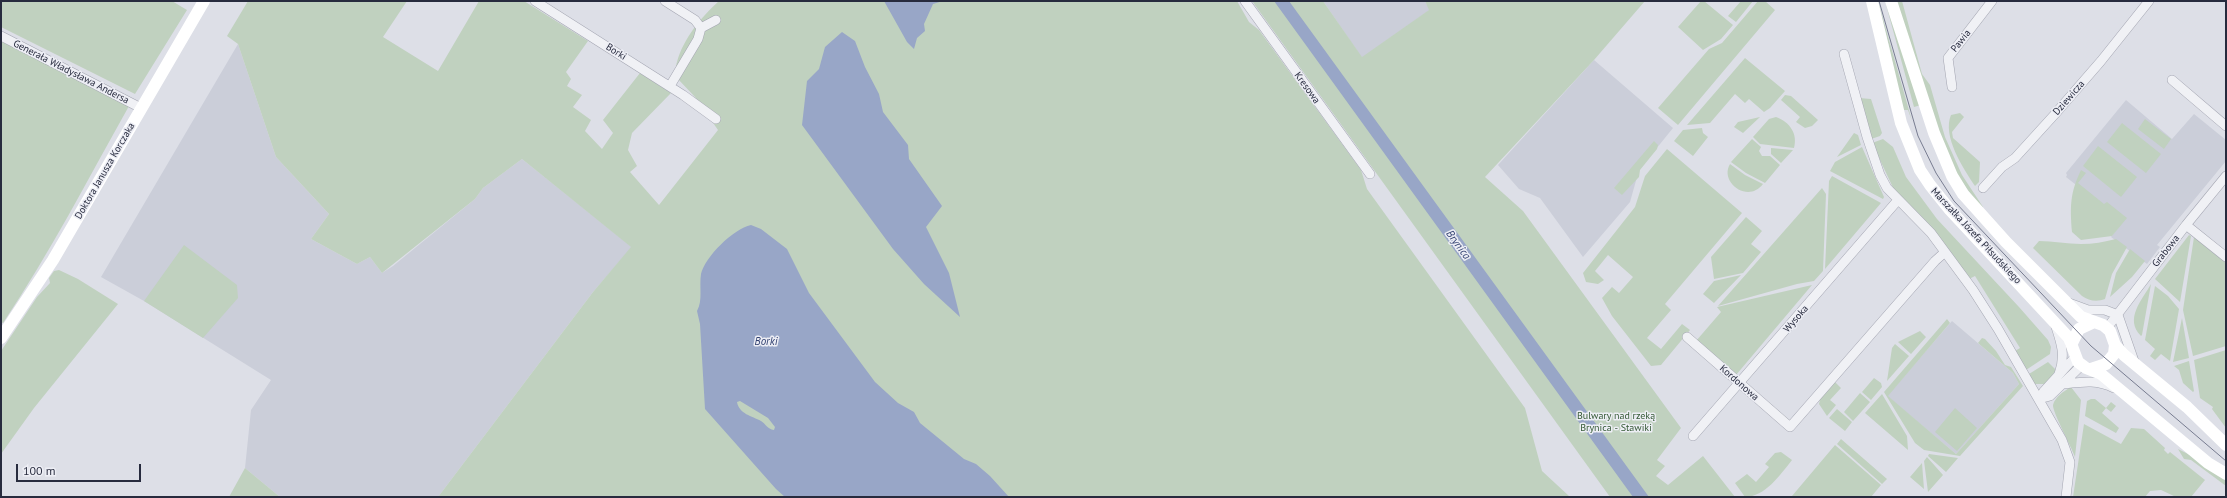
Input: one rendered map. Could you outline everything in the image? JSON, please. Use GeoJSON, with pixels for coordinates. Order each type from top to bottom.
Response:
{"type":"FeatureCollection","features":[{"type":"Feature","properties":{"kind":"main road","name":"Doktora Janusza Korczaka"},"geometry":{"type":"LineString","coordinates":[[1,338],[53,260],[204,1]]}},
{"type":"Feature","properties":{"kind":"main road","name":"Marszałka Józefa Piłsudskiego"},"geometry":{"type":"LineString","coordinates":[[1872,1],[1901,123],[1920,170],[1950,210],[2054,321],[2072,343]]}},
{"type":"Feature","properties":{"kind":"main road","name":"Marszałka Józefa Piłsudskiego"},"geometry":{"type":"LineString","coordinates":[[1891,1],[1934,133],[1952,176],[1963,194],[2001,237],[2066,302],[2084,319],[2094,322]]}},
{"type":"Feature","properties":{"kind":"main road"},"geometry":{"type":"LineString","coordinates":[[2226,445],[2187,408],[2136,365],[2115,345],[2107,328],[2094,322],[2079,329],[2072,343],[2083,363],[2101,374],[2208,463],[2226,474]]}},
{"type":"Feature","properties":{"kind":"main road"},"geometry":{"type":"LineString","coordinates":[[2083,363],[2109,362],[2114,354],[2115,345]]}},
{"type":"Feature","properties":{"kind":"street","name":"Borki"},"geometry":{"type":"LineString","coordinates":[[535,1],[670,86],[716,119]]}},
{"type":"Feature","properties":{"kind":"street"},"geometry":{"type":"LineString","coordinates":[[664,1],[695,20],[701,28]]}},
{"type":"Feature","properties":{"kind":"street","name":"Kresowa"},"geometry":{"type":"LineString","coordinates":[[1245,1],[1370,174]]}},
{"type":"Feature","properties":{"kind":"street","name":"Pawia"},"geometry":{"type":"LineString","coordinates":[[1952,87],[1948,58],[1992,1]]}},
{"type":"Feature","properties":{"kind":"street","name":"Dziewicza"},"geometry":{"type":"LineString","coordinates":[[1983,188],[2002,167],[2015,158],[2055,114],[2101,62],[2149,1]]}},
{"type":"Feature","properties":{"kind":"street"},"geometry":{"type":"LineString","coordinates":[[670,86],[698,39],[701,28],[716,20]]}},
{"type":"Feature","properties":{"kind":"street","name":"Generała Władysława Andersa"},"geometry":{"type":"LineString","coordinates":[[1,36],[141,108]]}},
{"type":"Feature","properties":{"kind":"street"},"geometry":{"type":"LineString","coordinates":[[1844,54],[1867,137],[1880,176],[1887,188],[1931,233],[1994,323],[2039,399],[2068,452],[2070,462],[2066,497]]}},
{"type":"Feature","properties":{"kind":"street"},"geometry":{"type":"LineString","coordinates":[[2172,80],[2226,126]]}},
{"type":"Feature","properties":{"kind":"street","name":"Grabowa"},"geometry":{"type":"LineString","coordinates":[[2107,328],[2186,225],[2226,176]]}},
{"type":"Feature","properties":{"kind":"street","name":"Wysoka"},"geometry":{"type":"LineString","coordinates":[[1693,436],[1740,384],[1898,200]]}},
{"type":"Feature","properties":{"kind":"street"},"geometry":{"type":"LineString","coordinates":[[2186,225],[2226,257]]}},
{"type":"Feature","properties":{"kind":"street","name":"Kordonowa"},"geometry":{"type":"LineString","coordinates":[[1687,337],[1790,427],[1934,261],[1944,252]]}},
{"type":"Feature","properties":{"kind":"street"},"geometry":{"type":"LineString","coordinates":[[2066,302],[2088,310],[2105,310],[2118,315],[2136,365]]}},
{"type":"Feature","properties":{"kind":"street"},"geometry":{"type":"LineString","coordinates":[[2054,321],[2063,350],[2061,379]]}},
{"type":"Feature","properties":{"kind":"street"},"geometry":{"type":"LineString","coordinates":[[2039,399],[2044,391],[2083,363]]}},
{"type":"Feature","properties":{"kind":"street"},"geometry":{"type":"LineString","coordinates":[[2061,379],[2085,380],[2107,384],[2126,394]]}},
{"type":"Feature","properties":{"kind":"shaded area"},"geometry":{"type":"Polygon","coordinates":[[[1323,1],[1425,1],[1430,10],[1362,58],[1323,1]]]}},
{"type":"Feature","properties":{"kind":"shaded area"},"geometry":{"type":"Polygon","coordinates":[[[238,44],[276,157],[329,214],[311,239],[357,264],[370,257],[382,273],[393,266],[475,199],[483,188],[522,159],[632,247],[593,292],[438,497],[280,497],[245,468],[251,410],[271,380],[144,301],[101,277],[238,44]]]}},
{"type":"Feature","properties":{"kind":"shaded area"},"geometry":{"type":"Polygon","coordinates":[[[1594,60],[1673,128],[1639,170],[1630,202],[1583,257],[1540,198],[1519,189],[1498,165],[1594,60]]]}},
{"type":"Feature","properties":{"kind":"shaded area"},"geometry":{"type":"Polygon","coordinates":[[[2126,100],[2172,139],[2194,114],[2226,140],[2226,161],[2157,245],[2160,247],[2147,264],[2111,237],[2122,221],[2066,177],[2066,173],[2126,100]]]}},
{"type":"Feature","properties":{"kind":"shaded area"},"geometry":{"type":"Polygon","coordinates":[[[1952,321],[2013,373],[2019,384],[1956,454],[1887,396],[1952,321]]]}},
{"type":"Feature","properties":{"kind":"green space"},"geometry":{"type":"Polygon","coordinates":[[[1,1],[172,1],[187,10],[135,94],[1,27],[1,1]]]}},
{"type":"Feature","properties":{"kind":"green space"},"geometry":{"type":"Polygon","coordinates":[[[248,1],[407,1],[383,37],[438,71],[479,1],[524,1],[588,41],[566,72],[571,79],[567,86],[582,95],[573,107],[591,120],[585,131],[602,149],[613,133],[603,120],[640,73],[671,93],[632,133],[628,150],[637,166],[630,172],[659,205],[718,130],[695,97],[677,78],[676,64],[688,37],[694,28],[719,1],[1237,1],[1249,22],[1259,30],[1361,170],[1367,189],[1525,408],[1542,471],[1569,496],[438,497],[593,292],[631,247],[522,159],[483,188],[475,199],[382,273],[370,257],[357,264],[311,239],[329,214],[276,157],[238,44],[227,36],[248,1]]]}},
{"type":"Feature","properties":{"kind":"green space","name":"Bulwary nad rzeką Brynica - Stawiki"},"geometry":{"type":"Polygon","coordinates":[[[1252,1],[1323,1],[1362,57],[1429,10],[1425,1],[1645,1],[1594,60],[1485,177],[1523,211],[1681,428],[1657,460],[1665,466],[1656,476],[1668,485],[1703,456],[1735,497],[1610,497],[1252,1]]]}},
{"type":"Feature","properties":{"kind":"green space"},"geometry":{"type":"Polygon","coordinates":[[[1701,1],[1704,1],[1733,25],[1721,39],[1703,50],[1678,27],[1701,1]]]}},
{"type":"Feature","properties":{"kind":"green space"},"geometry":{"type":"Polygon","coordinates":[[[1741,1],[1753,1],[1736,22],[1728,16],[1741,1]]]}},
{"type":"Feature","properties":{"kind":"green space"},"geometry":{"type":"Polygon","coordinates":[[[1758,1],[1765,1],[1775,10],[1678,125],[1658,108],[1709,49],[1722,43],[1758,1]]]}},
{"type":"Feature","properties":{"kind":"green space"},"geometry":{"type":"Polygon","coordinates":[[[1877,1],[1912,121],[1908,110],[1902,110],[1889,46],[1877,1]]]}},
{"type":"Feature","properties":{"kind":"green space"},"geometry":{"type":"Polygon","coordinates":[[[1885,1],[1887,1],[1921,105],[1914,107],[1885,1]]]}},
{"type":"Feature","properties":{"kind":"green space"},"geometry":{"type":"Polygon","coordinates":[[[1896,1],[1902,1],[1922,74],[1930,85],[1945,137],[1962,175],[1983,207],[1981,209],[1958,176],[1938,131],[1896,1]]]}},
{"type":"Feature","properties":{"kind":"green space"},"geometry":{"type":"Polygon","coordinates":[[[1,41],[129,106],[53,243],[3,323],[1,322],[1,41]]]}},
{"type":"Feature","properties":{"kind":"green space"},"geometry":{"type":"Polygon","coordinates":[[[1745,58],[1785,91],[1770,108],[1764,112],[1749,99],[1745,103],[1735,94],[1710,123],[1687,125],[1745,58]]]}},
{"type":"Feature","properties":{"kind":"green space"},"geometry":{"type":"Polygon","coordinates":[[[1785,95],[1791,96],[1818,120],[1812,126],[1805,128],[1796,122],[1800,117],[1781,100],[1785,95]]]}},
{"type":"Feature","properties":{"kind":"green space"},"geometry":{"type":"Polygon","coordinates":[[[1859,98],[1871,99],[1882,133],[1880,136],[1871,139],[1859,98]]]}},
{"type":"Feature","properties":{"kind":"green space"},"geometry":{"type":"Polygon","coordinates":[[[1960,113],[1964,117],[1952,132],[1953,138],[1980,162],[1979,182],[1975,186],[1955,152],[1951,142],[1949,123],[1951,115],[1960,113]]]}},
{"type":"Feature","properties":{"kind":"green space"},"geometry":{"type":"Polygon","coordinates":[[[1760,117],[1743,133],[1734,127],[1738,122],[1760,117]]]}},
{"type":"Feature","properties":{"kind":"green space"},"geometry":{"type":"Polygon","coordinates":[[[1776,117],[1789,125],[1792,129],[1795,138],[1794,148],[1760,144],[1753,137],[1769,119],[1776,117]]]}},
{"type":"Feature","properties":{"kind":"green space"},"geometry":{"type":"Polygon","coordinates":[[[2145,119],[2171,139],[2164,149],[2138,129],[2145,119]]]}},
{"type":"Feature","properties":{"kind":"green space"},"geometry":{"type":"Polygon","coordinates":[[[2122,123],[2161,154],[2146,173],[2107,142],[2122,123]]]}},
{"type":"Feature","properties":{"kind":"green space"},"geometry":{"type":"Polygon","coordinates":[[[1702,128],[1703,133],[1708,137],[1693,156],[1674,141],[1683,130],[1702,128]]]}},
{"type":"Feature","properties":{"kind":"green space"},"geometry":{"type":"Polygon","coordinates":[[[1854,133],[1858,135],[1861,145],[1837,157],[1854,133]]]}},
{"type":"Feature","properties":{"kind":"green space"},"geometry":{"type":"Polygon","coordinates":[[[1752,139],[1761,147],[1759,151],[1762,156],[1770,156],[1780,165],[1765,183],[1746,173],[1731,162],[1752,139]]]}},
{"type":"Feature","properties":{"kind":"green space"},"geometry":{"type":"Polygon","coordinates":[[[1883,139],[1893,147],[1906,177],[1937,219],[2048,340],[2051,347],[2050,354],[2026,370],[2015,351],[2020,348],[1975,276],[1969,279],[1896,194],[1872,143],[1883,139]]]}},
{"type":"Feature","properties":{"kind":"green space"},"geometry":{"type":"Polygon","coordinates":[[[1654,141],[1658,145],[1657,149],[1640,170],[1639,177],[1622,195],[1614,188],[1654,141]]]}},
{"type":"Feature","properties":{"kind":"green space"},"geometry":{"type":"Polygon","coordinates":[[[2098,146],[2137,177],[2121,197],[2083,166],[2098,146]]]}},
{"type":"Feature","properties":{"kind":"green space"},"geometry":{"type":"Polygon","coordinates":[[[1862,147],[1884,197],[1883,199],[1830,171],[1835,162],[1862,147]]]}},
{"type":"Feature","properties":{"kind":"green space"},"geometry":{"type":"Polygon","coordinates":[[[1771,148],[1793,150],[1781,163],[1771,154],[1771,148]]]}},
{"type":"Feature","properties":{"kind":"green space"},"geometry":{"type":"Polygon","coordinates":[[[1667,149],[1742,213],[1665,304],[1671,310],[1647,338],[1661,349],[1682,324],[1690,330],[1661,365],[1651,366],[1612,316],[1602,298],[1612,287],[1619,293],[1633,277],[1608,255],[1595,271],[1604,280],[1598,284],[1586,282],[1583,273],[1635,207],[1645,176],[1667,149]]]}},
{"type":"Feature","properties":{"kind":"green space"},"geometry":{"type":"Polygon","coordinates":[[[1730,164],[1745,175],[1763,184],[1757,190],[1750,192],[1737,188],[1728,178],[1730,164]]]}},
{"type":"Feature","properties":{"kind":"green space"},"geometry":{"type":"Polygon","coordinates":[[[2081,170],[2086,173],[2078,183],[2104,204],[2107,202],[2127,218],[2112,236],[2081,240],[2072,232],[2071,215],[2073,193],[2081,170]]]}},
{"type":"Feature","properties":{"kind":"green space"},"geometry":{"type":"Polygon","coordinates":[[[1832,176],[1881,203],[1825,269],[1829,181],[1832,176]]]}},
{"type":"Feature","properties":{"kind":"green space"},"geometry":{"type":"Polygon","coordinates":[[[1822,188],[1826,194],[1823,271],[1814,281],[1797,284],[1718,306],[1822,188]]]}},
{"type":"Feature","properties":{"kind":"green space"},"geometry":{"type":"Polygon","coordinates":[[[1746,217],[1762,231],[1751,244],[1761,252],[1743,273],[1714,279],[1711,257],[1746,217]]]}},
{"type":"Feature","properties":{"kind":"green space"},"geometry":{"type":"Polygon","coordinates":[[[2189,235],[2191,236],[2180,302],[2155,279],[2189,235]]]}},
{"type":"Feature","properties":{"kind":"green space"},"geometry":{"type":"Polygon","coordinates":[[[2194,237],[2226,263],[2226,346],[2193,356],[2183,310],[2194,237]]]}},
{"type":"Feature","properties":{"kind":"green space"},"geometry":{"type":"Polygon","coordinates":[[[2116,239],[2127,247],[2112,274],[2105,299],[2099,300],[2090,300],[2082,296],[2033,248],[2039,241],[2085,244],[2116,239]]]}},
{"type":"Feature","properties":{"kind":"green space"},"geometry":{"type":"Polygon","coordinates":[[[184,245],[237,285],[238,298],[203,338],[144,301],[184,245]]]}},
{"type":"Feature","properties":{"kind":"green space"},"geometry":{"type":"Polygon","coordinates":[[[2130,249],[2145,261],[2132,277],[2110,297],[2116,273],[2130,249]]]}},
{"type":"Feature","properties":{"kind":"green space"},"geometry":{"type":"Polygon","coordinates":[[[59,270],[78,279],[118,304],[34,408],[1,454],[1,351],[37,297],[50,283],[49,278],[54,271],[59,270]]]}},
{"type":"Feature","properties":{"kind":"green space"},"geometry":{"type":"Polygon","coordinates":[[[1741,275],[1714,303],[1703,294],[1714,281],[1741,275]]]}},
{"type":"Feature","properties":{"kind":"green space"},"geometry":{"type":"Polygon","coordinates":[[[2151,284],[2141,336],[2136,330],[2134,316],[2139,303],[2151,284]]]}},
{"type":"Feature","properties":{"kind":"green space"},"geometry":{"type":"Polygon","coordinates":[[[1812,285],[1736,375],[1696,341],[1721,312],[1717,307],[1812,285]]]}},
{"type":"Feature","properties":{"kind":"green space"},"geometry":{"type":"Polygon","coordinates":[[[2155,286],[2168,296],[2179,309],[2170,361],[2161,354],[2155,360],[2150,356],[2155,349],[2145,340],[2155,286]]]}},
{"type":"Feature","properties":{"kind":"green space"},"geometry":{"type":"Polygon","coordinates":[[[2182,318],[2189,358],[2173,362],[2182,318]]]}},
{"type":"Feature","properties":{"kind":"green space"},"geometry":{"type":"Polygon","coordinates":[[[1947,319],[1950,323],[1888,396],[1956,454],[2019,384],[2013,373],[1978,343],[1982,338],[1985,339],[1996,351],[2005,365],[2011,367],[2023,386],[1960,456],[1924,450],[1915,443],[1884,392],[1947,319]]]}},
{"type":"Feature","properties":{"kind":"green space"},"geometry":{"type":"Polygon","coordinates":[[[1920,331],[1926,337],[1911,354],[1898,342],[1920,331]]]}},
{"type":"Feature","properties":{"kind":"green space"},"geometry":{"type":"Polygon","coordinates":[[[1895,344],[1909,356],[1887,381],[1892,348],[1895,344]]]}},
{"type":"Feature","properties":{"kind":"green space"},"geometry":{"type":"Polygon","coordinates":[[[2226,350],[2226,428],[2212,409],[2213,407],[2200,398],[2194,360],[2226,350]]]}},
{"type":"Feature","properties":{"kind":"green space"},"geometry":{"type":"Polygon","coordinates":[[[2189,361],[2193,392],[2183,383],[2179,370],[2174,366],[2189,361]]]}},
{"type":"Feature","properties":{"kind":"green space"},"geometry":{"type":"Polygon","coordinates":[[[2048,362],[2056,370],[2046,384],[2035,384],[2029,374],[2048,362]]]}},
{"type":"Feature","properties":{"kind":"green space"},"geometry":{"type":"Polygon","coordinates":[[[1874,378],[1881,383],[1882,387],[1871,400],[1862,392],[1874,378]]]}},
{"type":"Feature","properties":{"kind":"green space"},"geometry":{"type":"Polygon","coordinates":[[[1834,381],[1841,388],[1830,400],[1836,405],[1827,416],[1819,404],[1821,396],[1834,381]]]}},
{"type":"Feature","properties":{"kind":"green space"},"geometry":{"type":"Polygon","coordinates":[[[2071,387],[2081,400],[2075,457],[2053,405],[2063,392],[2071,387]]]}},
{"type":"Feature","properties":{"kind":"green space"},"geometry":{"type":"Polygon","coordinates":[[[1860,393],[1870,402],[1853,421],[1844,412],[1860,393]]]}},
{"type":"Feature","properties":{"kind":"green space"},"geometry":{"type":"Polygon","coordinates":[[[1882,394],[1907,436],[1908,450],[1865,413],[1882,394]]]}},
{"type":"Feature","properties":{"kind":"green space"},"geometry":{"type":"Polygon","coordinates":[[[2095,399],[2106,408],[2102,413],[2119,428],[2116,433],[2085,416],[2087,401],[2095,399]]]}},
{"type":"Feature","properties":{"kind":"green space"},"geometry":{"type":"Polygon","coordinates":[[[2111,402],[2116,406],[2111,412],[2106,408],[2111,402]]]}},
{"type":"Feature","properties":{"kind":"green space"},"geometry":{"type":"Polygon","coordinates":[[[1955,408],[1977,428],[1957,451],[1935,432],[1955,408]]]}},
{"type":"Feature","properties":{"kind":"green space"},"geometry":{"type":"Polygon","coordinates":[[[1837,409],[1852,422],[1845,431],[1829,418],[1837,409]]]}},
{"type":"Feature","properties":{"kind":"green space"},"geometry":{"type":"Polygon","coordinates":[[[2084,424],[2121,444],[2131,428],[2144,429],[2165,448],[2164,450],[2168,454],[2170,452],[2205,480],[2191,497],[2176,497],[2161,490],[2150,491],[2145,497],[2073,497],[2084,424]]]}},
{"type":"Feature","properties":{"kind":"green space"},"geometry":{"type":"Polygon","coordinates":[[[1841,439],[1887,479],[1882,484],[1837,444],[1841,439]]]}},
{"type":"Feature","properties":{"kind":"green space"},"geometry":{"type":"Polygon","coordinates":[[[1835,445],[1881,485],[1871,497],[1792,496],[1835,445]]]}},
{"type":"Feature","properties":{"kind":"green space"},"geometry":{"type":"Polygon","coordinates":[[[2178,449],[2194,457],[2226,480],[2226,486],[2191,460],[2184,459],[2178,449]]]}},
{"type":"Feature","properties":{"kind":"green space"},"geometry":{"type":"Polygon","coordinates":[[[1781,452],[1792,460],[1772,484],[1759,493],[1745,497],[1735,483],[1747,474],[1756,482],[1769,467],[1765,464],[1775,453],[1781,452]]]}},
{"type":"Feature","properties":{"kind":"green space"},"geometry":{"type":"Polygon","coordinates":[[[1929,454],[1958,458],[1946,472],[1928,456],[1929,454]]]}},
{"type":"Feature","properties":{"kind":"green space"},"geometry":{"type":"Polygon","coordinates":[[[1927,457],[1943,475],[1928,492],[1924,461],[1927,457]]]}},
{"type":"Feature","properties":{"kind":"green space"},"geometry":{"type":"Polygon","coordinates":[[[1922,463],[1924,489],[1910,477],[1922,463]]]}},
{"type":"Feature","properties":{"kind":"green space"},"geometry":{"type":"Polygon","coordinates":[[[245,468],[280,497],[229,497],[245,468]]]}},
{"type":"Feature","properties":{"kind":"water"},"geometry":{"type":"Polygon","coordinates":[[[884,1],[943,1],[933,4],[924,24],[925,31],[917,38],[914,49],[907,42],[884,1]]]}},
{"type":"Feature","properties":{"kind":"water","name":"Brynica"},"geometry":{"type":"Polygon","coordinates":[[[1274,1],[1289,1],[1649,497],[1633,497],[1274,1]]]}},
{"type":"Feature","properties":{"kind":"water"},"geometry":{"type":"Polygon","coordinates":[[[842,32],[855,41],[865,67],[879,94],[883,112],[908,145],[909,159],[942,206],[926,227],[949,273],[960,317],[924,284],[893,249],[802,125],[807,81],[819,69],[825,47],[842,32]]]}},
{"type":"Feature","properties":{"kind":"water","name":"Borki"},"geometry":{"type":"Polygon","coordinates":[[[751,225],[761,229],[787,249],[809,293],[875,382],[898,403],[914,412],[920,423],[964,459],[976,464],[990,476],[1009,497],[785,497],[776,489],[705,409],[700,324],[697,311],[700,298],[701,274],[714,252],[728,238],[751,225]],[[740,401],[737,402],[738,406],[743,412],[761,421],[768,428],[774,430],[775,427],[768,418],[740,401]]]}},
{"type":"Feature","properties":{"kind":"tram line"},"geometry":{"type":"LineString","coordinates":[[1879,1],[1918,136],[1936,173],[1954,201],[2091,346],[2226,461]]}}]}
